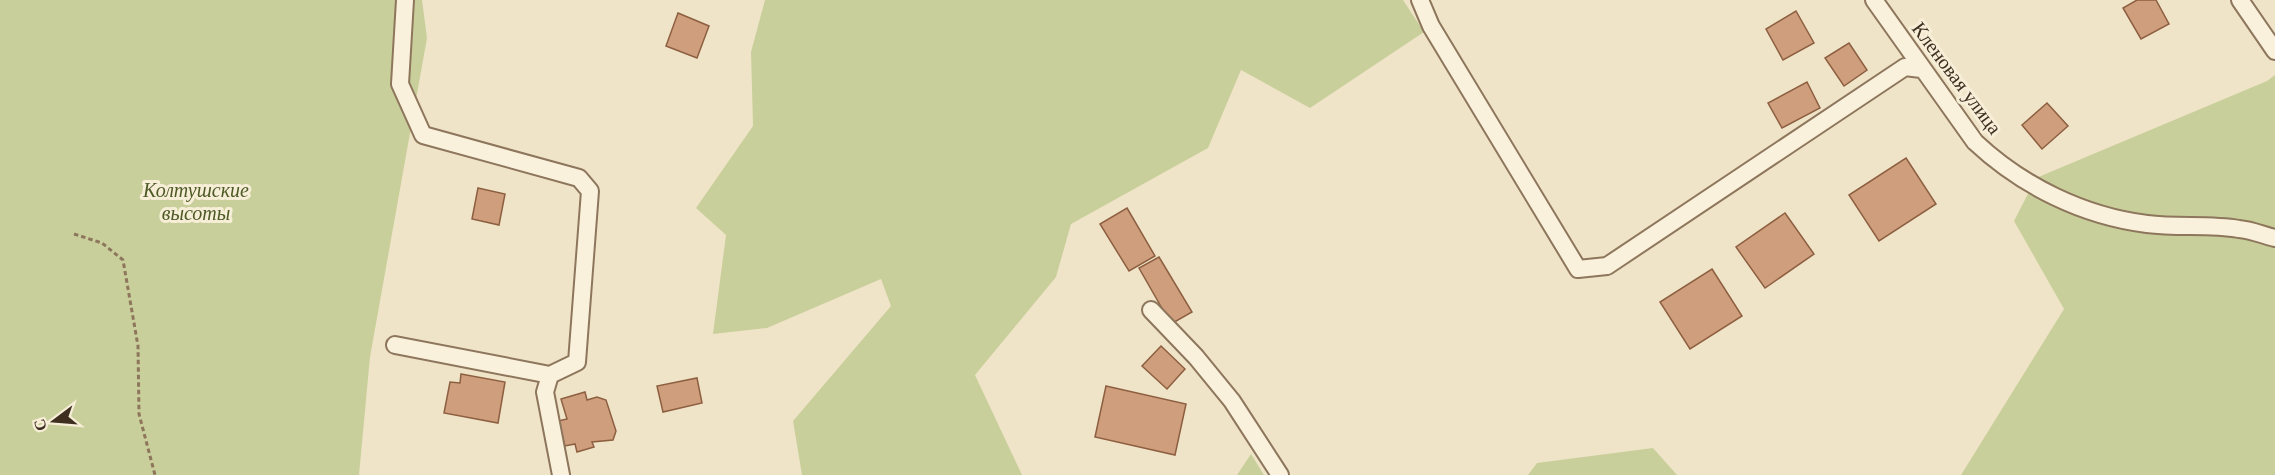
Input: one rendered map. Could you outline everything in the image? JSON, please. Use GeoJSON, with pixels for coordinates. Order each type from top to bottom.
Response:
{"type":"FeatureCollection","features":[{"type":"Feature","properties":{"kind":"street"},"geometry":{"type":"LineString","coordinates":[[395,345],[550,375],[577,362],[590,191],[579,178],[423,135],[399,84],[405,0]]}},
{"type":"Feature","properties":{"kind":"street"},"geometry":{"type":"LineString","coordinates":[[1420,0],[1431,26],[1578,269],[1607,266],[1905,67],[1921,69]]}},
{"type":"Feature","properties":{"kind":"street"},"geometry":{"type":"LineString","coordinates":[[2240,0],[2275,51]]}},
{"type":"Feature","properties":{"kind":"street","name":"Кленовая улица"},"geometry":{"type":"LineString","coordinates":[[1879,6],[1921,69],[1975,142],[1994,159],[2046,193],[2107,216],[2147,224],[2240,229],[2275,238]]}},
{"type":"Feature","properties":{"kind":"street"},"geometry":{"type":"LineString","coordinates":[[1151,310],[1196,357],[1232,401],[1280,475]]}},
{"type":"Feature","properties":{"kind":"street"},"geometry":{"type":"LineString","coordinates":[[550,375],[545,392],[561,475]]}},
{"type":"Feature","properties":{"kind":"path"},"geometry":{"type":"LineString","coordinates":[[74,234],[102,243],[123,260],[138,346],[139,414],[155,475]]}},
{"type":"Feature","properties":{"kind":"green space","name":"Колтушские высоты"},"geometry":{"type":"Polygon","coordinates":[[[0,0],[422,0],[427,38],[370,357],[359,475],[0,475],[0,0]]]}},
{"type":"Feature","properties":{"kind":"green space"},"geometry":{"type":"Polygon","coordinates":[[[765,0],[1403,0],[1424,32],[1310,108],[1241,70],[1208,148],[1071,224],[1056,277],[975,375],[1022,475],[802,475],[793,421],[891,306],[881,279],[767,328],[713,334],[726,235],[696,208],[753,126],[751,52],[765,0]]]}},
{"type":"Feature","properties":{"kind":"green space"},"geometry":{"type":"Polygon","coordinates":[[[2275,75],[2275,475],[1961,475],[2064,309],[2014,221],[2036,178],[2267,81],[2275,75]]]}},
{"type":"Feature","properties":{"kind":"green space"},"geometry":{"type":"Polygon","coordinates":[[[1653,448],[1677,475],[1528,475],[1537,463],[1653,448]]]}},
{"type":"Feature","properties":{"kind":"green space"},"geometry":{"type":"Polygon","coordinates":[[[1251,454],[1264,475],[1237,475],[1251,454]]]}},
{"type":"Feature","properties":{"kind":"building"},"geometry":{"type":"Polygon","coordinates":[[[2137,0],[2156,0],[2169,24],[2141,39],[2123,8],[2137,0]]]}},
{"type":"Feature","properties":{"kind":"building"},"geometry":{"type":"Polygon","coordinates":[[[1796,11],[1814,43],[1783,60],[1766,29],[1796,11]]]}},
{"type":"Feature","properties":{"kind":"building"},"geometry":{"type":"Polygon","coordinates":[[[678,13],[709,26],[697,58],[666,46],[678,13]]]}},
{"type":"Feature","properties":{"kind":"building"},"geometry":{"type":"Polygon","coordinates":[[[1849,43],[1867,70],[1844,86],[1825,58],[1849,43]]]}},
{"type":"Feature","properties":{"kind":"building"},"geometry":{"type":"Polygon","coordinates":[[[1807,82],[1820,108],[1782,128],[1768,103],[1807,82]]]}},
{"type":"Feature","properties":{"kind":"building"},"geometry":{"type":"Polygon","coordinates":[[[2047,103],[2068,126],[2042,149],[2022,125],[2047,103]]]}},
{"type":"Feature","properties":{"kind":"building"},"geometry":{"type":"Polygon","coordinates":[[[1906,158],[1936,204],[1879,241],[1849,195],[1906,158]]]}},
{"type":"Feature","properties":{"kind":"building"},"geometry":{"type":"Polygon","coordinates":[[[478,188],[505,194],[499,225],[472,219],[478,188]]]}},
{"type":"Feature","properties":{"kind":"building"},"geometry":{"type":"Polygon","coordinates":[[[1127,208],[1155,256],[1129,271],[1100,224],[1127,208]]]}},
{"type":"Feature","properties":{"kind":"building"},"geometry":{"type":"Polygon","coordinates":[[[1785,213],[1814,254],[1765,288],[1736,247],[1785,213]]]}},
{"type":"Feature","properties":{"kind":"building"},"geometry":{"type":"Polygon","coordinates":[[[1159,257],[1192,312],[1171,324],[1139,268],[1159,257]]]}},
{"type":"Feature","properties":{"kind":"building"},"geometry":{"type":"Polygon","coordinates":[[[1712,269],[1742,316],[1690,349],[1660,302],[1712,269]]]}},
{"type":"Feature","properties":{"kind":"building"},"geometry":{"type":"Polygon","coordinates":[[[1161,346],[1185,369],[1167,389],[1142,366],[1161,346]]]}},
{"type":"Feature","properties":{"kind":"building"},"geometry":{"type":"Polygon","coordinates":[[[461,374],[505,382],[498,423],[444,413],[450,382],[460,383],[461,374]]]}},
{"type":"Feature","properties":{"kind":"building"},"geometry":{"type":"Polygon","coordinates":[[[697,378],[702,403],[663,412],[657,386],[697,378]]]}},
{"type":"Feature","properties":{"kind":"building"},"geometry":{"type":"Polygon","coordinates":[[[1106,386],[1186,404],[1175,455],[1095,437],[1106,386]]]}},
{"type":"Feature","properties":{"kind":"building"},"geometry":{"type":"Polygon","coordinates":[[[585,392],[587,400],[597,397],[606,400],[616,431],[613,440],[592,442],[594,447],[577,452],[575,444],[565,446],[558,421],[567,419],[561,399],[585,392]]]}}]}
